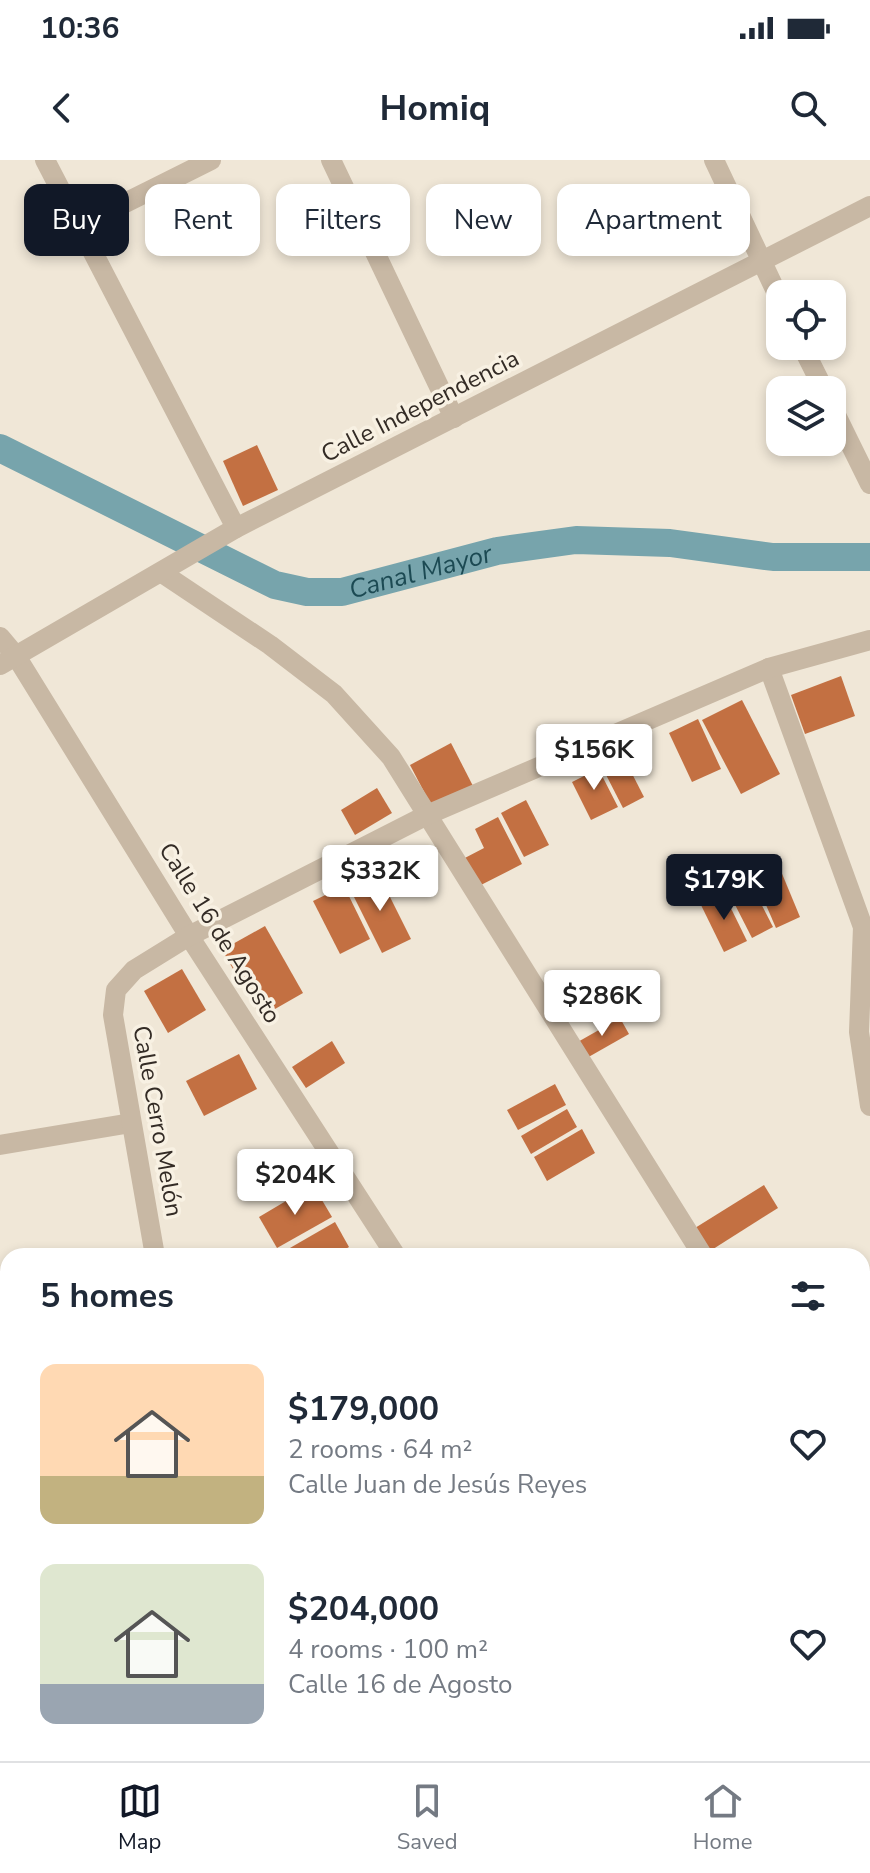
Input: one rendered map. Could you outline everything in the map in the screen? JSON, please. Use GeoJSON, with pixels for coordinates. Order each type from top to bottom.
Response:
{"type":"FeatureCollection","features":[{"type":"Feature","properties":{"kind":"street"},"geometry":{"type":"LineString","coordinates":[[45,160],[57,184]]}},
{"type":"Feature","properties":{"kind":"street"},"geometry":{"type":"LineString","coordinates":[[129,201],[211,160]]}},
{"type":"Feature","properties":{"kind":"street"},"geometry":{"type":"LineString","coordinates":[[331,160],[454,418]]}},
{"type":"Feature","properties":{"kind":"street"},"geometry":{"type":"LineString","coordinates":[[714,160],[770,280]]}},
{"type":"Feature","properties":{"kind":"street","name":"Calle Independencia"},"geometry":{"type":"LineString","coordinates":[[8,660],[232,531],[870,206]]}},
{"type":"Feature","properties":{"kind":"street"},"geometry":{"type":"LineString","coordinates":[[94,256],[232,531]]}},
{"type":"Feature","properties":{"kind":"street"},"geometry":{"type":"LineString","coordinates":[[846,435],[870,484]]}},
{"type":"Feature","properties":{"kind":"street"},"geometry":{"type":"LineString","coordinates":[[168,569],[334,694],[391,757],[698,1248]]}},
{"type":"Feature","properties":{"kind":"street","name":"Calle 16 de Agosto"},"geometry":{"type":"LineString","coordinates":[[0,637],[8,660],[391,1248]]}},
{"type":"Feature","properties":{"kind":"street"},"geometry":{"type":"LineString","coordinates":[[189,936],[427,815],[769,668],[870,640]]}},
{"type":"Feature","properties":{"kind":"street"},"geometry":{"type":"LineString","coordinates":[[769,668],[863,927],[864,1030],[870,1106]]}},
{"type":"Feature","properties":{"kind":"street","name":"Calle Cerro Melón"},"geometry":{"type":"LineString","coordinates":[[154,1248],[113,1015],[116,990],[134,970],[189,936]]}},
{"type":"Feature","properties":{"kind":"street"},"geometry":{"type":"LineString","coordinates":[[0,1145],[131,1123]]}},
{"type":"Feature","properties":{"kind":"building"},"geometry":{"type":"Polygon","coordinates":[[[257,445],[278,490],[243,506],[223,461],[257,445]]]}},
{"type":"Feature","properties":{"kind":"building"},"geometry":{"type":"Polygon","coordinates":[[[841,676],[855,716],[805,734],[791,695],[841,676]]]}},
{"type":"Feature","properties":{"kind":"building"},"geometry":{"type":"Polygon","coordinates":[[[742,700],[780,774],[741,794],[702,720],[742,700]]]}},
{"type":"Feature","properties":{"kind":"building"},"geometry":{"type":"Polygon","coordinates":[[[698,719],[721,769],[692,782],[669,733],[698,719]]]}},
{"type":"Feature","properties":{"kind":"building"},"geometry":{"type":"Polygon","coordinates":[[[451,743],[473,786],[432,807],[410,765],[451,743]]]}},
{"type":"Feature","properties":{"kind":"building"},"geometry":{"type":"Polygon","coordinates":[[[622,754],[644,797],[623,808],[601,765],[622,754]]]}},
{"type":"Feature","properties":{"kind":"building"},"geometry":{"type":"Polygon","coordinates":[[[595,762],[618,807],[591,820],[572,782],[584,776],[580,769],[595,762]]]}},
{"type":"Feature","properties":{"kind":"building"},"geometry":{"type":"Polygon","coordinates":[[[377,788],[392,813],[355,835],[341,810],[377,788]]]}},
{"type":"Feature","properties":{"kind":"building"},"geometry":{"type":"Polygon","coordinates":[[[526,800],[549,845],[524,857],[501,813],[526,800]]]}},
{"type":"Feature","properties":{"kind":"building"},"geometry":{"type":"Polygon","coordinates":[[[498,817],[522,864],[475,888],[461,860],[484,848],[475,829],[498,817]]]}},
{"type":"Feature","properties":{"kind":"building"},"geometry":{"type":"Polygon","coordinates":[[[778,864],[800,917],[776,928],[753,875],[778,864]]]}},
{"type":"Feature","properties":{"kind":"building"},"geometry":{"type":"Polygon","coordinates":[[[378,873],[411,939],[382,953],[349,887],[378,873]]]}},
{"type":"Feature","properties":{"kind":"building"},"geometry":{"type":"Polygon","coordinates":[[[749,880],[773,927],[752,938],[728,891],[749,880]]]}},
{"type":"Feature","properties":{"kind":"building"},"geometry":{"type":"Polygon","coordinates":[[[344,886],[370,939],[340,954],[313,901],[344,886]]]}},
{"type":"Feature","properties":{"kind":"building"},"geometry":{"type":"Polygon","coordinates":[[[723,892],[747,941],[724,952],[700,903],[723,892]]]}},
{"type":"Feature","properties":{"kind":"building"},"geometry":{"type":"Polygon","coordinates":[[[265,926],[303,993],[261,1017],[222,950],[265,926]]]}},
{"type":"Feature","properties":{"kind":"building"},"geometry":{"type":"Polygon","coordinates":[[[182,969],[206,1010],[168,1033],[144,991],[182,969]]]}},
{"type":"Feature","properties":{"kind":"building"},"geometry":{"type":"Polygon","coordinates":[[[620,1018],[629,1034],[585,1059],[576,1043],[620,1018]]]}},
{"type":"Feature","properties":{"kind":"building"},"geometry":{"type":"Polygon","coordinates":[[[332,1041],[345,1063],[306,1088],[292,1067],[332,1041]]]}},
{"type":"Feature","properties":{"kind":"building"},"geometry":{"type":"Polygon","coordinates":[[[239,1054],[257,1089],[204,1116],[186,1081],[239,1054]]]}},
{"type":"Feature","properties":{"kind":"building"},"geometry":{"type":"Polygon","coordinates":[[[555,1084],[566,1105],[518,1130],[507,1110],[555,1084]]]}},
{"type":"Feature","properties":{"kind":"building"},"geometry":{"type":"Polygon","coordinates":[[[567,1109],[577,1127],[531,1154],[521,1136],[567,1109]]]}},
{"type":"Feature","properties":{"kind":"building"},"geometry":{"type":"Polygon","coordinates":[[[582,1129],[595,1153],[547,1181],[534,1157],[582,1129]]]}},
{"type":"Feature","properties":{"kind":"building"},"geometry":{"type":"Polygon","coordinates":[[[313,1185],[332,1217],[277,1248],[259,1217],[313,1185]]]}},
{"type":"Feature","properties":{"kind":"building"},"geometry":{"type":"Polygon","coordinates":[[[764,1185],[778,1208],[715,1248],[708,1248],[695,1228],[764,1185]]]}},
{"type":"Feature","properties":{"kind":"building"},"geometry":{"type":"Polygon","coordinates":[[[335,1222],[349,1247],[347,1248],[290,1248],[335,1222]]]}},
{"type":"Feature","properties":{"kind":"waterway","name":"Canal Mayor"},"geometry":{"type":"LineString","coordinates":[[0,448],[275,585],[307,592],[342,592],[497,551],[576,540],[670,543],[773,557],[870,557]]}}]}
